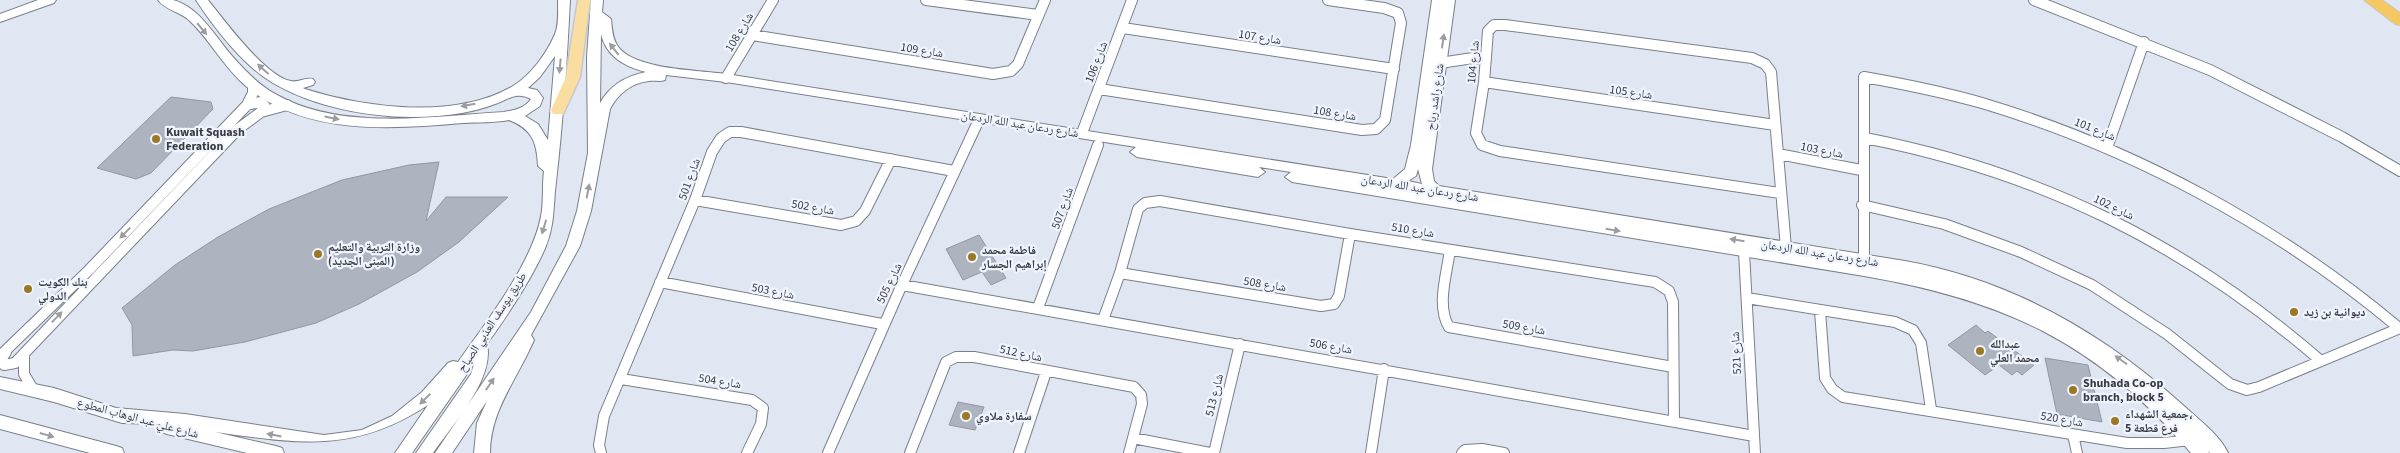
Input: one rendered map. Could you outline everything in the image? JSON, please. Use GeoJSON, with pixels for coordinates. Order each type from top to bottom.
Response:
{"type":"FeatureCollection","features":[{"type":"Feature","properties":{"kind":"highway"},"geometry":{"type":"LineString","coordinates":[[2372,0],[2400,20]]}},
{"type":"Feature","properties":{"kind":"highway"},"geometry":{"type":"LineString","coordinates":[[2387,0],[2400,11]]}},
{"type":"Feature","properties":{"kind":"main road"},"geometry":{"type":"LineString","coordinates":[[558,110],[570,88],[576,66],[584,0]]}},
{"type":"Feature","properties":{"kind":"street"},"geometry":{"type":"LineString","coordinates":[[0,10],[29,0]]}},
{"type":"Feature","properties":{"kind":"street"},"geometry":{"type":"LineString","coordinates":[[0,18],[50,0]]}},
{"type":"Feature","properties":{"kind":"street"},"geometry":{"type":"LineString","coordinates":[[164,0],[184,10],[194,18],[252,85],[287,104],[320,115],[364,122],[414,122],[509,116],[525,112],[536,103],[537,98],[533,93],[514,91]]}},
{"type":"Feature","properties":{"kind":"street"},"geometry":{"type":"LineString","coordinates":[[202,0],[250,56],[274,78],[288,87],[323,101],[358,108],[400,111],[449,108],[474,104],[514,91],[532,78],[552,51],[562,31]]}},
{"type":"Feature","properties":{"kind":"street","name":"طريق يوسف العذبي الصباح"},"geometry":{"type":"LineString","coordinates":[[403,453],[503,310],[539,246],[548,216],[548,189],[558,110],[564,0]]}},
{"type":"Feature","properties":{"kind":"street"},"geometry":{"type":"LineString","coordinates":[[482,453],[483,429],[486,420],[514,369],[536,316],[573,246],[584,211],[595,153],[592,57],[597,0]]}},
{"type":"Feature","properties":{"kind":"street","name":"شارع 108"},"geometry":{"type":"LineString","coordinates":[[726,78],[773,0]]}},
{"type":"Feature","properties":{"kind":"street"},"geometry":{"type":"LineString","coordinates":[[926,0],[1038,16]]}},
{"type":"Feature","properties":{"kind":"street","name":"شارع 109"},"geometry":{"type":"LineString","coordinates":[[752,35],[993,74],[1011,71],[1018,64],[1044,0]]}},
{"type":"Feature","properties":{"kind":"street","name":"شارع 106"},"geometry":{"type":"LineString","coordinates":[[1082,133],[1132,0]]}},
{"type":"Feature","properties":{"kind":"street","name":"شارع 108"},"geometry":{"type":"LineString","coordinates":[[1100,89],[1372,130],[1379,127],[1385,120],[1402,23],[1398,13],[1384,8],[1328,0]]}},
{"type":"Feature","properties":{"kind":"street","name":"شارع راشد رباح"},"geometry":{"type":"LineString","coordinates":[[1419,168],[1418,145],[1438,0]]}},
{"type":"Feature","properties":{"kind":"street","name":"شارع راشد رباح"},"geometry":{"type":"LineString","coordinates":[[1419,168],[1440,63],[1449,0]]}},
{"type":"Feature","properties":{"kind":"street"},"geometry":{"type":"LineString","coordinates":[[2034,0],[2144,42],[2227,79],[2342,137],[2400,171]]}},
{"type":"Feature","properties":{"kind":"street","name":"شارع ردعان عبد الله الردعان"},"geometry":{"type":"LineString","coordinates":[[596,14],[605,19],[608,42],[616,53],[642,73],[656,76],[1082,133],[1204,158],[1744,252],[1864,265]]}},
{"type":"Feature","properties":{"kind":"street","name":"شارع 104"},"geometry":{"type":"LineString","coordinates":[[1780,193],[1500,151],[1482,145],[1476,133],[1484,82],[1488,31],[1494,25],[1505,25],[1752,58],[1765,64],[1771,72],[1786,248]]}},
{"type":"Feature","properties":{"kind":"street","name":"شارع 107"},"geometry":{"type":"LineString","coordinates":[[1122,28],[1394,69]]}},
{"type":"Feature","properties":{"kind":"street"},"geometry":{"type":"LineString","coordinates":[[2107,148],[2144,42]]}},
{"type":"Feature","properties":{"kind":"street"},"geometry":{"type":"LineString","coordinates":[[1440,63],[1473,58],[1486,59]]}},
{"type":"Feature","properties":{"kind":"street","name":"شارع ردعان عبد الله الردعان"},"geometry":{"type":"LineString","coordinates":[[595,153],[599,123],[606,102],[612,93],[642,73],[726,78],[976,126],[1098,146],[1204,158]]}},
{"type":"Feature","properties":{"kind":"street","name":"شارع 101"},"geometry":{"type":"LineString","coordinates":[[1862,205],[1944,224],[2021,252],[2092,285],[2167,334],[2230,384],[2248,390],[2400,328],[2368,302],[2258,227],[2198,192],[2107,148],[2009,111],[1909,84],[1864,77],[1865,138],[1862,170],[1862,205],[1864,265]]}},
{"type":"Feature","properties":{"kind":"street"},"geometry":{"type":"LineString","coordinates":[[288,87],[309,82]]}},
{"type":"Feature","properties":{"kind":"street","name":"شارع 105"},"geometry":{"type":"LineString","coordinates":[[1484,82],[1775,125]]}},
{"type":"Feature","properties":{"kind":"street"},"geometry":{"type":"LineString","coordinates":[[252,85],[253,93],[247,105],[96,263],[3,354],[1,360],[4,365],[15,362],[24,354],[33,342],[238,129],[261,112],[287,104]]}},
{"type":"Feature","properties":{"kind":"street"},"geometry":{"type":"LineString","coordinates":[[247,105],[260,102],[264,105],[261,112]]}},
{"type":"Feature","properties":{"kind":"street"},"geometry":{"type":"LineString","coordinates":[[509,116],[527,121],[539,132],[544,149],[548,189]]}},
{"type":"Feature","properties":{"kind":"street","name":"شارع 505"},"geometry":{"type":"LineString","coordinates":[[828,453],[882,324],[976,126]]}},
{"type":"Feature","properties":{"kind":"street","name":"شارع 501"},"geometry":{"type":"LineString","coordinates":[[601,453],[600,445],[604,416],[695,200],[712,152],[721,138],[730,132],[741,132],[954,171]]}},
{"type":"Feature","properties":{"kind":"street","name":"شارع 102"},"geometry":{"type":"LineString","coordinates":[[1865,138],[1902,144],[1983,166],[2030,182],[2101,214],[2159,244],[2224,284],[2277,323],[2322,361]]}},
{"type":"Feature","properties":{"kind":"street","name":"شارع 507"},"geometry":{"type":"LineString","coordinates":[[1038,308],[1098,146]]}},
{"type":"Feature","properties":{"kind":"street","name":"شارع 103"},"geometry":{"type":"LineString","coordinates":[[1778,154],[1862,170]]}},
{"type":"Feature","properties":{"kind":"street","name":"شارع 502"},"geometry":{"type":"LineString","coordinates":[[695,200],[841,224],[856,221],[865,211],[891,159]]}},
{"type":"Feature","properties":{"kind":"street"},"geometry":{"type":"LineString","coordinates":[[1396,184],[1419,168],[1434,190]]}},
{"type":"Feature","properties":{"kind":"street","name":"شارع ردعان عبد الله الردعان"},"geometry":{"type":"LineString","coordinates":[[1280,171],[1396,184],[1786,248],[1987,294],[2067,325],[2126,364],[2184,415],[2220,453]]}},
{"type":"Feature","properties":{"kind":"street","name":"شارع 510"},"geometry":{"type":"LineString","coordinates":[[1103,320],[1120,273],[1138,209],[1145,203],[1160,201],[1350,234],[1655,282],[1669,291],[1673,302],[1674,420]]}},
{"type":"Feature","properties":{"kind":"street","name":"شارع 508"},"geometry":{"type":"LineString","coordinates":[[1120,273],[1321,306],[1334,304],[1339,296],[1350,234]]}},
{"type":"Feature","properties":{"kind":"street","name":"شارع 509"},"geometry":{"type":"LineString","coordinates":[[1450,250],[1443,310],[1445,323],[1449,327],[1673,367]]}},
{"type":"Feature","properties":{"kind":"street","name":"شارع 521"},"geometry":{"type":"LineString","coordinates":[[1744,252],[1756,453]]}},
{"type":"Feature","properties":{"kind":"street","name":"شارع 503"},"geometry":{"type":"LineString","coordinates":[[660,282],[882,324]]}},
{"type":"Feature","properties":{"kind":"street","name":"شارع 506"},"geometry":{"type":"LineString","coordinates":[[902,285],[1674,420],[1754,436]]}},
{"type":"Feature","properties":{"kind":"street","name":"شارع ردعان عبد الله الردعان"},"geometry":{"type":"LineString","coordinates":[[1987,294],[2043,324],[2110,366],[2150,400],[2201,453]]}},
{"type":"Feature","properties":{"kind":"street"},"geometry":{"type":"LineString","coordinates":[[1747,298],[1894,322],[1914,330],[1922,343],[1931,409]]}},
{"type":"Feature","properties":{"kind":"street"},"geometry":{"type":"LineString","coordinates":[[114,414],[206,424],[297,439],[340,441],[359,437],[379,431],[415,409],[436,388],[476,338],[503,310]]}},
{"type":"Feature","properties":{"kind":"street","name":"شارع 520"},"geometry":{"type":"LineString","coordinates":[[1820,311],[1825,378],[1832,389],[1844,397],[1931,409],[2073,435],[2127,442],[2164,443],[2190,440]]}},
{"type":"Feature","properties":{"kind":"street"},"geometry":{"type":"LineString","coordinates":[[443,453],[536,316]]}},
{"type":"Feature","properties":{"kind":"street"},"geometry":{"type":"LineString","coordinates":[[424,453],[477,377],[482,365],[480,344]]}},
{"type":"Feature","properties":{"kind":"street","name":"شارع 513"},"geometry":{"type":"LineString","coordinates":[[1212,453],[1240,344]]}},
{"type":"Feature","properties":{"kind":"street"},"geometry":{"type":"LineString","coordinates":[[24,354],[21,367],[22,373],[34,391]]}},
{"type":"Feature","properties":{"kind":"street","name":"شارع 512"},"geometry":{"type":"LineString","coordinates":[[910,453],[946,362],[956,357],[974,357],[1134,387],[1141,394],[1142,404],[1129,453]]}},
{"type":"Feature","properties":{"kind":"street"},"geometry":{"type":"LineString","coordinates":[[1372,453],[1384,369]]}},
{"type":"Feature","properties":{"kind":"street"},"geometry":{"type":"LineString","coordinates":[[1019,453],[1046,372]]}},
{"type":"Feature","properties":{"kind":"street","name":"شارع 504"},"geometry":{"type":"LineString","coordinates":[[621,379],[752,400],[763,408],[761,424],[747,453]]}},
{"type":"Feature","properties":{"kind":"street","name":"شارع علي عبد الوهاب المطوع"},"geometry":{"type":"LineString","coordinates":[[0,383],[114,414],[276,453]]}},
{"type":"Feature","properties":{"kind":"street"},"geometry":{"type":"LineString","coordinates":[[0,422],[111,453]]}},
{"type":"Feature","properties":{"kind":"street"},"geometry":{"type":"LineString","coordinates":[[2073,435],[2077,453]]}},
{"type":"Feature","properties":{"kind":"street"},"geometry":{"type":"LineString","coordinates":[[1133,438],[1212,453]]}},
{"type":"Feature","properties":{"kind":"street"},"geometry":{"type":"LineString","coordinates":[[94,448],[116,453]]}},
{"type":"Feature","properties":{"kind":"street"},"geometry":{"type":"LineString","coordinates":[[1462,453],[1465,450],[1482,449],[1504,453]]}},
{"type":"Feature","properties":{"kind":"building","name":"Kuwait Squash Federation"},"geometry":{"type":"Polygon","coordinates":[[[171,97],[211,102],[213,109],[151,173],[136,179],[97,168],[171,97]]]}},
{"type":"Feature","properties":{"kind":"building","name":"وزارة التربية والتعليم (المبنى الجديد)"},"geometry":{"type":"Polygon","coordinates":[[[439,162],[426,221],[446,197],[508,197],[459,242],[417,272],[359,304],[316,323],[245,342],[193,351],[173,350],[133,356],[132,325],[122,308],[175,265],[218,237],[269,209],[342,180],[409,165],[439,162]]]}},
{"type":"Feature","properties":{"kind":"building","name":"فاطمة محمد إبراهيم الجسار"},"geometry":{"type":"Polygon","coordinates":[[[979,235],[1006,278],[991,285],[982,272],[963,280],[946,249],[979,235]]]}},
{"type":"Feature","properties":{"kind":"building","name":"عبدالله محمد العلي"},"geometry":{"type":"Polygon","coordinates":[[[1976,325],[1985,333],[1988,331],[2034,365],[2022,375],[2017,371],[2012,375],[1999,365],[1985,375],[1948,345],[1976,325]]]}},
{"type":"Feature","properties":{"kind":"building","name":"Shuhada Co-op branch, block 5"},"geometry":{"type":"Polygon","coordinates":[[[2045,358],[2088,365],[2102,422],[2057,414],[2045,358]]]}},
{"type":"Feature","properties":{"kind":"building","name":"سفارة ملاوي"},"geometry":{"type":"Polygon","coordinates":[[[958,402],[984,407],[975,430],[949,425],[958,402]]]}},
{"type":"Feature","properties":{"kind":"place","name":"Kuwait Squash Federation"},"geometry":{"type":"Point","coordinates":[156,139]}},
{"type":"Feature","properties":{"kind":"place","name":"وزارة التربية والتعليم (المبنى الجديد)"},"geometry":{"type":"Point","coordinates":[318,254]}},
{"type":"Feature","properties":{"kind":"place","name":"فاطمة محمد إبراهيم الجسار"},"geometry":{"type":"Point","coordinates":[972,257]}},
{"type":"Feature","properties":{"kind":"place","name":"بنك الكويت الدولي"},"geometry":{"type":"Point","coordinates":[28,289]}},
{"type":"Feature","properties":{"kind":"place","name":"ديوانية بن زيد"},"geometry":{"type":"Point","coordinates":[2294,312]}},
{"type":"Feature","properties":{"kind":"place","name":"عبدالله محمد العلي"},"geometry":{"type":"Point","coordinates":[1980,351]}},
{"type":"Feature","properties":{"kind":"place","name":"Shuhada Co-op branch, block 5"},"geometry":{"type":"Point","coordinates":[2073,390]}},
{"type":"Feature","properties":{"kind":"place","name":"سفارة ملاوي"},"geometry":{"type":"Point","coordinates":[966,416]}},
{"type":"Feature","properties":{"kind":"place","name":"جمعية الشهداء، فرع قطعة 5"},"geometry":{"type":"Point","coordinates":[2115,421]}}]}
